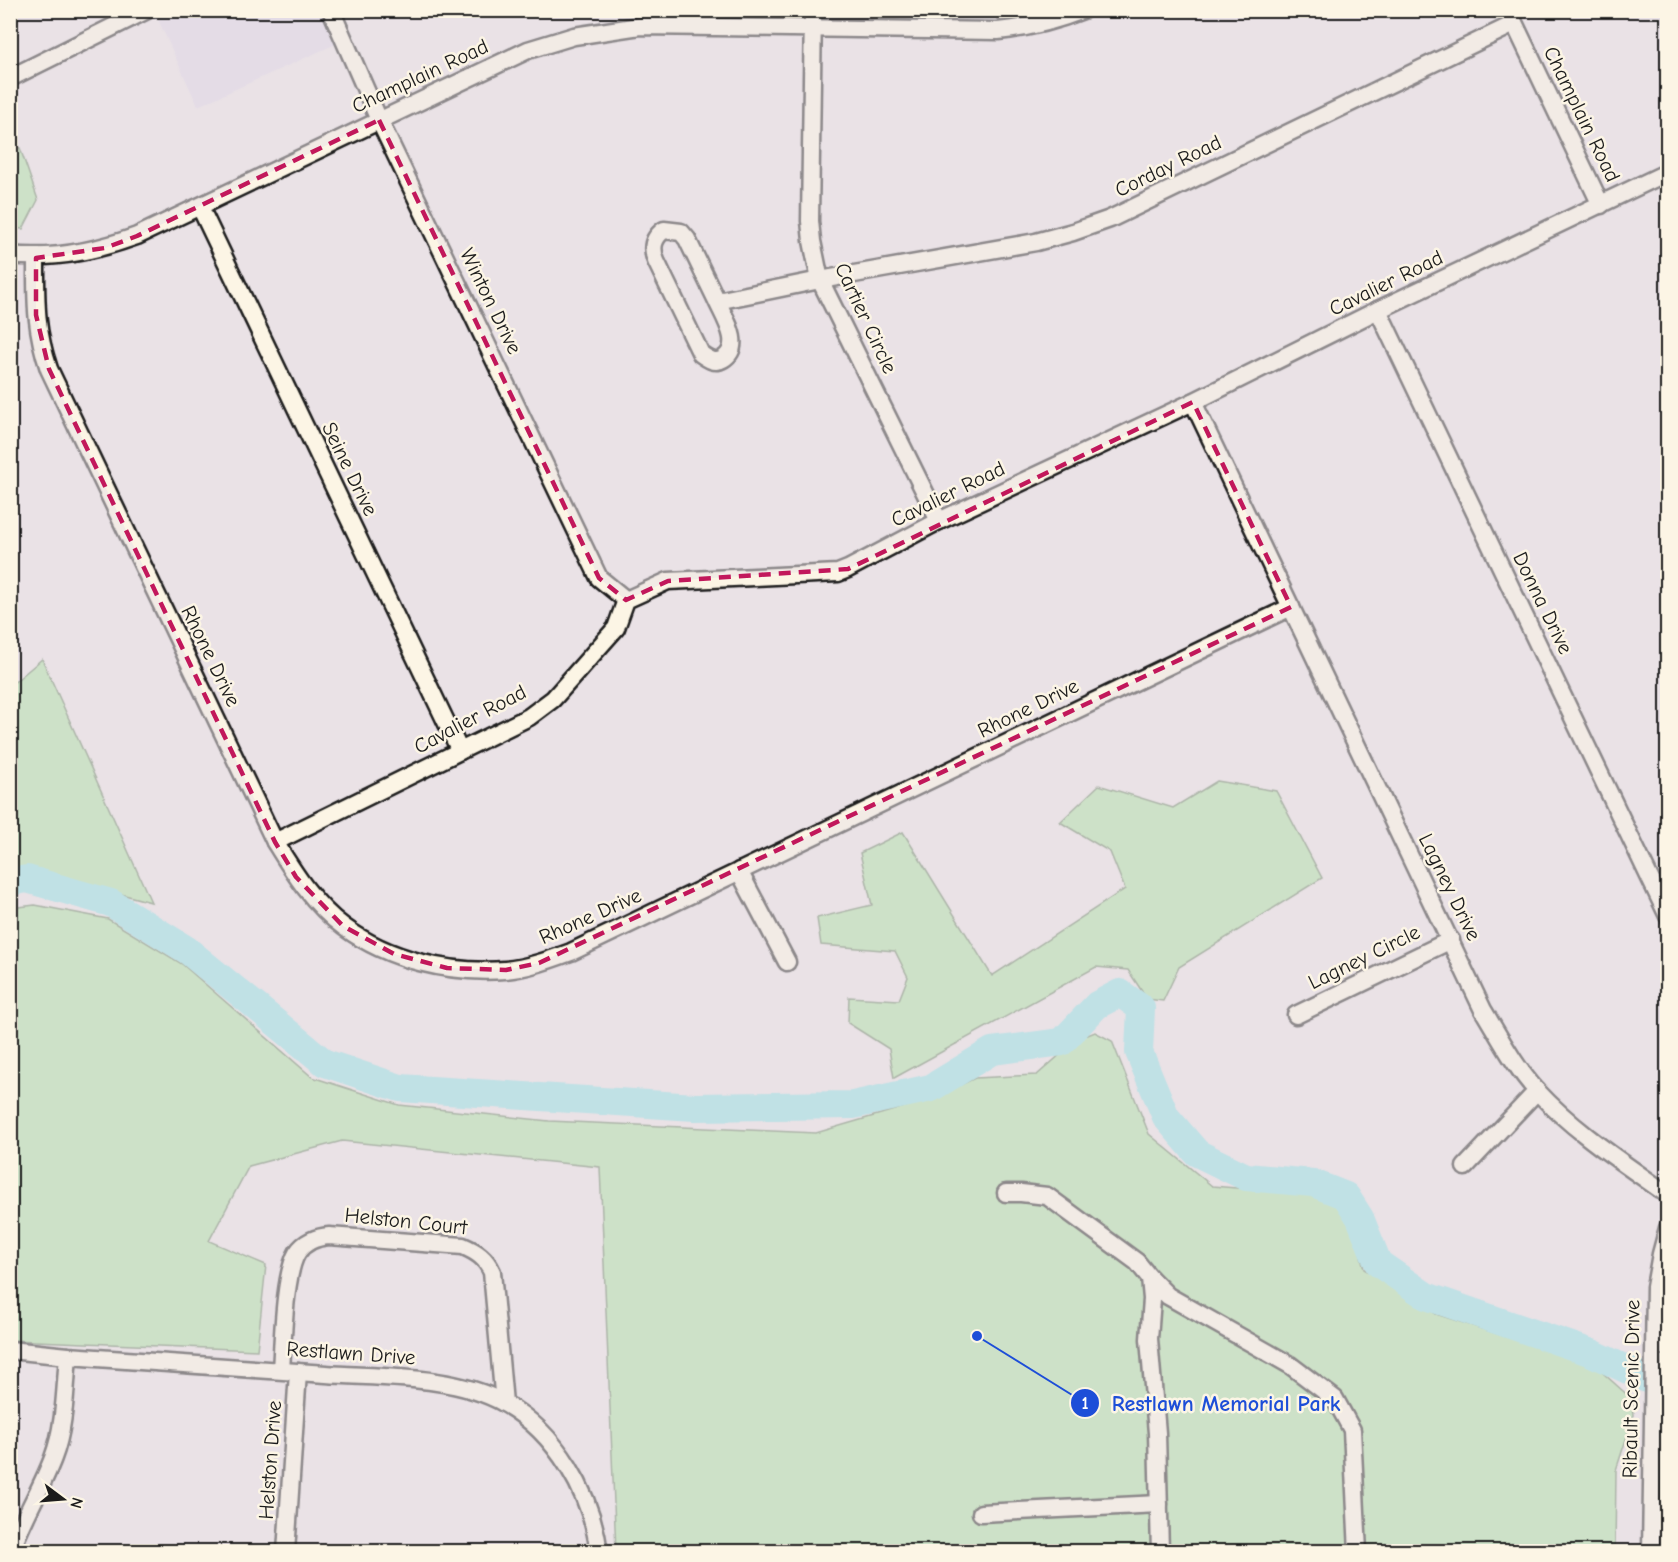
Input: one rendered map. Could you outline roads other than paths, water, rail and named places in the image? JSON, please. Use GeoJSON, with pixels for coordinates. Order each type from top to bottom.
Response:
{"type":"FeatureCollection","features":[{"type":"Feature","properties":{"kind":"street"},"geometry":{"type":"LineString","coordinates":[[10,78],[147,10]]}},
{"type":"Feature","properties":{"kind":"street","name":"Winton Drive"},"geometry":{"type":"LineString","coordinates":[[331,10],[379,120],[598,578],[626,600]]}},
{"type":"Feature","properties":{"kind":"street","name":"Cartier Circle"},"geometry":{"type":"LineString","coordinates":[[813,10],[810,222],[820,280],[939,521]]}},
{"type":"Feature","properties":{"kind":"street","name":"Champlain Road"},"geometry":{"type":"LineString","coordinates":[[10,255],[36,258],[105,248],[136,236],[528,50],[574,36],[640,26],[998,31],[1028,28],[1056,21],[1083,10]]}},
{"type":"Feature","properties":{"kind":"street","name":"Champlain Road"},"geometry":{"type":"LineString","coordinates":[[1511,17],[1601,205]]}},
{"type":"Feature","properties":{"kind":"street","name":"Corday Road"},"geometry":{"type":"LineString","coordinates":[[717,301],[820,280],[1036,242],[1101,222],[1511,17]]}},
{"type":"Feature","properties":{"kind":"street","name":"Cavalier Road"},"geometry":{"type":"LineString","coordinates":[[275,842],[529,717],[552,699],[616,628],[626,600],[668,581],[838,573],[848,569],[939,521],[1193,402],[1378,310],[1668,172]]}},
{"type":"Feature","properties":{"kind":"street","name":"Seine Drive"},"geometry":{"type":"LineString","coordinates":[[200,207],[460,751]]}},
{"type":"Feature","properties":{"kind":"street"},"geometry":{"type":"LineString","coordinates":[[664,230],[681,232],[687,239],[717,301],[733,340],[732,349],[726,358],[718,361],[709,360],[701,354],[656,261],[653,243],[664,230]]}},
{"type":"Feature","properties":{"kind":"street","name":"Rhone Drive"},"geometry":{"type":"LineString","coordinates":[[36,258],[36,315],[41,345],[49,369],[275,842],[296,877],[318,903],[343,926],[394,954],[447,968],[475,971],[506,970],[539,963],[571,952],[1291,607]]}},
{"type":"Feature","properties":{"kind":"street","name":"Donna Drive"},"geometry":{"type":"LineString","coordinates":[[1378,310],[1668,916]]}},
{"type":"Feature","properties":{"kind":"street","name":"Lagney Drive"},"geometry":{"type":"LineString","coordinates":[[1193,402],[1483,1010],[1516,1065],[1537,1091],[1572,1125],[1668,1194]]}},
{"type":"Feature","properties":{"kind":"street"},"geometry":{"type":"LineString","coordinates":[[740,871],[787,962]]}},
{"type":"Feature","properties":{"kind":"street","name":"Lagney Circle"},"geometry":{"type":"LineString","coordinates":[[1296,1015],[1451,940]]}},
{"type":"Feature","properties":{"kind":"street"},"geometry":{"type":"LineString","coordinates":[[1465,1167],[1537,1091]]}},
{"type":"Feature","properties":{"kind":"street"},"geometry":{"type":"LineString","coordinates":[[1006,1193],[1047,1197],[1137,1262],[1168,1296],[1290,1365],[1335,1399],[1352,1430],[1358,1551]]}},
{"type":"Feature","properties":{"kind":"street","name":"Ribault Scenic Drive"},"geometry":{"type":"LineString","coordinates":[[1651,1551],[1655,1287],[1660,1254],[1668,1228]]}},
{"type":"Feature","properties":{"kind":"street","name":"Helston Court"},"geometry":{"type":"LineString","coordinates":[[281,1370],[290,1271],[297,1253],[303,1247],[318,1237],[329,1236],[463,1246],[477,1252],[488,1262],[492,1272],[504,1403]]}},
{"type":"Feature","properties":{"kind":"street"},"geometry":{"type":"LineString","coordinates":[[1150,1278],[1152,1299],[1149,1339],[1157,1433],[1160,1551]]}},
{"type":"Feature","properties":{"kind":"street","name":"Restlawn Drive"},"geometry":{"type":"LineString","coordinates":[[10,1350],[421,1381],[478,1392],[504,1403],[526,1419],[545,1436],[563,1458],[578,1483],[591,1514],[599,1551]]}},
{"type":"Feature","properties":{"kind":"street"},"geometry":{"type":"LineString","coordinates":[[11,1551],[17,1533],[54,1457],[59,1436],[68,1356]]}},
{"type":"Feature","properties":{"kind":"street","name":"Helston Drive"},"geometry":{"type":"LineString","coordinates":[[286,1551],[298,1372]]}},
{"type":"Feature","properties":{"kind":"street"},"geometry":{"type":"LineString","coordinates":[[981,1513],[1159,1504]]}},
{"type":"Feature","properties":{"kind":"waterway"},"geometry":{"type":"LineString","coordinates":[[10,882],[27,879],[111,903],[187,950],[325,1063],[400,1088],[695,1107],[853,1105],[931,1088],[992,1051],[1062,1042],[1097,1005],[1120,993],[1141,1008],[1139,1052],[1166,1117],[1197,1153],[1246,1177],[1313,1183],[1346,1196],[1360,1218],[1378,1263],[1426,1296],[1592,1353],[1668,1389]]}},
{"type":"Feature","properties":{"kind":"place","name":"Restlawn Memorial Park"},"geometry":{"type":"Point","coordinates":[977,1336]}}]}
